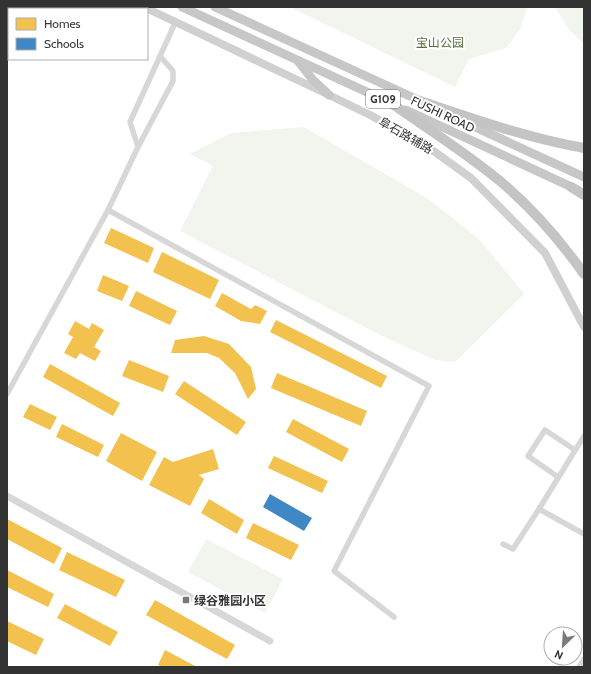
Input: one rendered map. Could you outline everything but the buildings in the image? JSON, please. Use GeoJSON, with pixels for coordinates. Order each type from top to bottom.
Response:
{"type":"FeatureCollection","features":[{"type":"Feature","properties":{"kind":"highway","name":"FUSHI ROAD"},"geometry":{"type":"LineString","coordinates":[[182,7],[571,186]]}},
{"type":"Feature","properties":{"kind":"highway","name":"FUSHI ROAD"},"geometry":{"type":"LineString","coordinates":[[215,7],[584,177]]}},
{"type":"Feature","properties":{"kind":"highway"},"geometry":{"type":"LineString","coordinates":[[296,59],[313,80],[329,95]]}},
{"type":"Feature","properties":{"kind":"highway"},"geometry":{"type":"LineString","coordinates":[[388,101],[463,153],[501,182],[545,225],[584,274]]}},
{"type":"Feature","properties":{"kind":"highway"},"geometry":{"type":"LineString","coordinates":[[420,101],[508,131],[584,148]]}},
{"type":"Feature","properties":{"kind":"highway"},"geometry":{"type":"LineString","coordinates":[[571,186],[584,194]]}},
{"type":"Feature","properties":{"kind":"main road","name":"阜石路辅路"},"geometry":{"type":"LineString","coordinates":[[148,9],[372,116],[435,152],[471,178],[545,253],[584,327]]}},
{"type":"Feature","properties":{"kind":"street"},"geometry":{"type":"LineString","coordinates":[[138,148],[130,122],[176,21]]}},
{"type":"Feature","properties":{"kind":"street"},"geometry":{"type":"LineString","coordinates":[[7,394],[108,210],[138,148],[174,81],[173,70],[160,56]]}},
{"type":"Feature","properties":{"kind":"street"},"geometry":{"type":"LineString","coordinates":[[108,210],[429,386],[334,571],[394,616]]}},
{"type":"Feature","properties":{"kind":"street"},"geometry":{"type":"LineString","coordinates":[[558,477],[528,456],[545,430],[575,450]]}},
{"type":"Feature","properties":{"kind":"street"},"geometry":{"type":"LineString","coordinates":[[503,544],[513,549],[539,510],[584,436]]}},
{"type":"Feature","properties":{"kind":"street"},"geometry":{"type":"LineString","coordinates":[[7,496],[270,641]]}},
{"type":"Feature","properties":{"kind":"street"},"geometry":{"type":"LineString","coordinates":[[539,510],[584,534]]}},
{"type":"Feature","properties":{"kind":"street"},"geometry":{"type":"LineString","coordinates":[[579,667],[584,659]]}},
{"type":"Feature","properties":{"kind":"green space","name":"宝山公园"},"geometry":{"type":"Polygon","coordinates":[[[290,7],[527,7],[521,28],[506,48],[469,59],[455,87],[290,7]]]}},
{"type":"Feature","properties":{"kind":"green space"},"geometry":{"type":"Polygon","coordinates":[[[555,7],[584,7],[584,44],[570,31],[555,7]]]}},
{"type":"Feature","properties":{"kind":"green space"},"geometry":{"type":"Polygon","coordinates":[[[304,127],[430,200],[480,240],[524,294],[455,362],[435,360],[380,335],[180,231],[213,166],[190,154],[231,133],[304,127]]]}},
{"type":"Feature","properties":{"kind":"green space"},"geometry":{"type":"Polygon","coordinates":[[[206,539],[283,579],[265,613],[188,572],[206,539]]]}},
{"type":"Feature","properties":{"kind":"place","name":"绿谷雅园小区"},"geometry":{"type":"Point","coordinates":[186,600]}}]}
